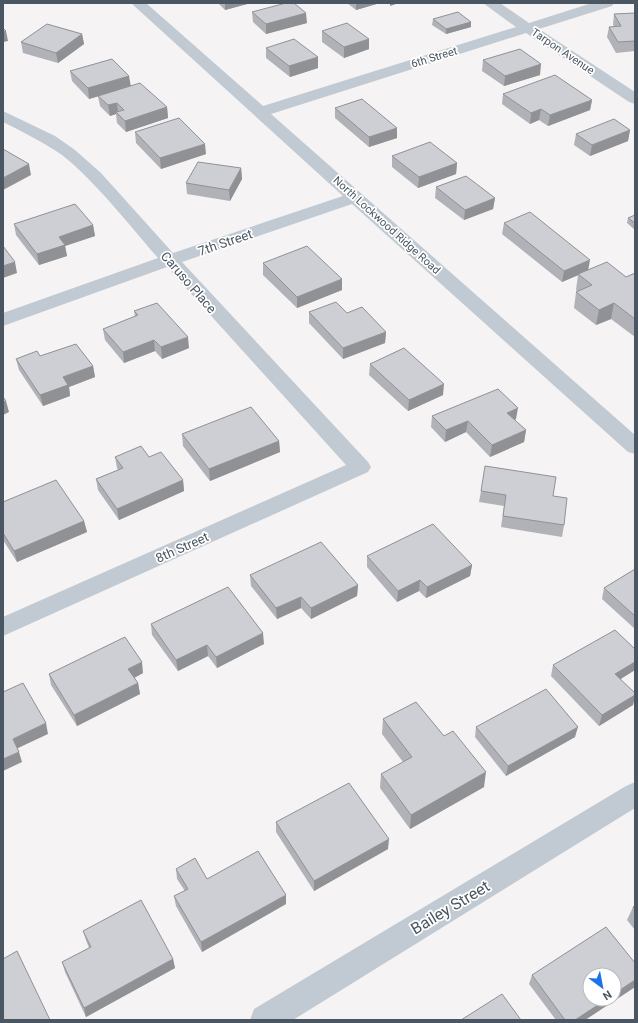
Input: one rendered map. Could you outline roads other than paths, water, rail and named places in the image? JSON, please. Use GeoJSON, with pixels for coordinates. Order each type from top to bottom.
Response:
{"type":"FeatureCollection","features":[{"type":"Feature","properties":{"kind":"street","name":"North Lockwood Ridge Road"},"geometry":{"type":"LineString","coordinates":[[138,3],[635,447]]}},
{"type":"Feature","properties":{"kind":"street","name":"Tarpon Avenue"},"geometry":{"type":"LineString","coordinates":[[490,3],[635,99]]}},
{"type":"Feature","properties":{"kind":"street","name":"6th Street"},"geometry":{"type":"LineString","coordinates":[[260,112],[607,3]]}},
{"type":"Feature","properties":{"kind":"street","name":"Caruso Place"},"geometry":{"type":"LineString","coordinates":[[3,116],[29,128],[69,154],[95,177],[193,287],[360,467]]}},
{"type":"Feature","properties":{"kind":"street","name":"7th Street"},"geometry":{"type":"LineString","coordinates":[[3,320],[170,260],[356,197]]}},
{"type":"Feature","properties":{"kind":"street","name":"8th Street"},"geometry":{"type":"LineString","coordinates":[[3,627],[360,467]]}},
{"type":"Feature","properties":{"kind":"street","name":"Bailey Street"},"geometry":{"type":"LineString","coordinates":[[264,1020],[635,794]]}}]}
